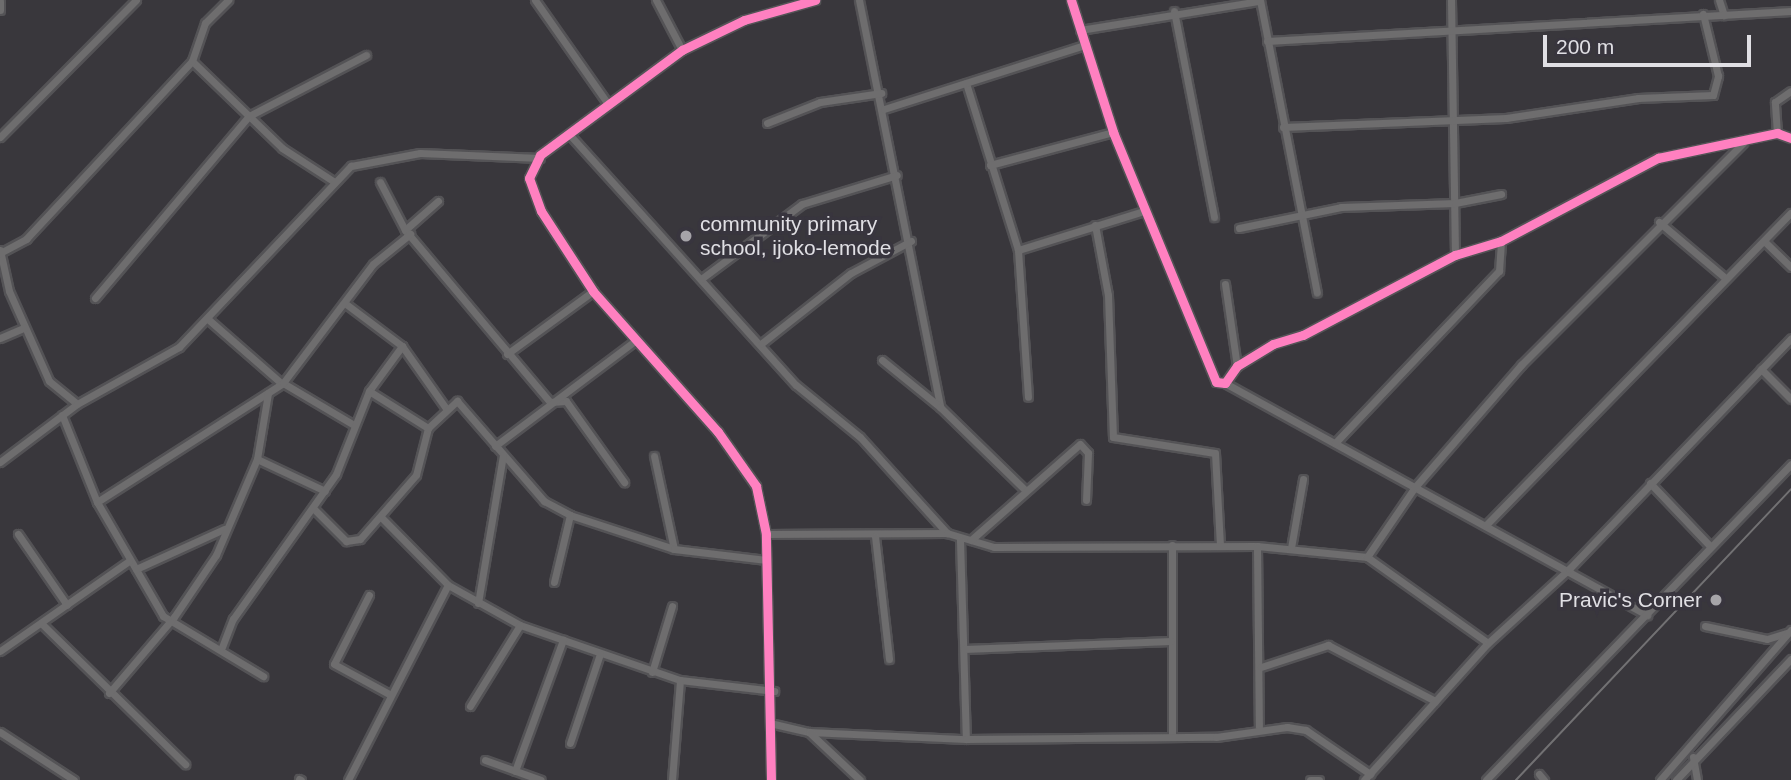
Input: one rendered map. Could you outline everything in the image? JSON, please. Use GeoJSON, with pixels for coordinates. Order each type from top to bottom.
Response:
{"type":"FeatureCollection","features":[{"type":"Feature","properties":{"kind":"street"},"geometry":{"type":"LineString","coordinates":[[0,137],[136,0]]}},
{"type":"Feature","properties":{"kind":"street"},"geometry":{"type":"LineString","coordinates":[[77,404],[49,381],[24,328],[0,252],[26,239],[192,61],[205,23],[228,0]]}},
{"type":"Feature","properties":{"kind":"street"},"geometry":{"type":"LineString","coordinates":[[535,0],[608,104]]}},
{"type":"Feature","properties":{"kind":"street"},"geometry":{"type":"LineString","coordinates":[[656,0],[682,50]]}},
{"type":"Feature","properties":{"kind":"street"},"geometry":{"type":"LineString","coordinates":[[772,780],[774,691],[766,534],[750,475],[593,291],[534,199],[530,169],[569,134],[682,50],[744,20],[815,0]]}},
{"type":"Feature","properties":{"kind":"street"},"geometry":{"type":"LineString","coordinates":[[859,0],[911,242],[940,407]]}},
{"type":"Feature","properties":{"kind":"street"},"geometry":{"type":"LineString","coordinates":[[1071,0],[1113,132],[1210,376],[1569,569],[1647,615]]}},
{"type":"Feature","properties":{"kind":"street"},"geometry":{"type":"LineString","coordinates":[[1451,0],[1455,118],[1455,255]]}},
{"type":"Feature","properties":{"kind":"street"},"geometry":{"type":"LineString","coordinates":[[1719,0],[1724,15]]}},
{"type":"Feature","properties":{"kind":"street"},"geometry":{"type":"LineString","coordinates":[[0,1],[0,10]]}},
{"type":"Feature","properties":{"kind":"street"},"geometry":{"type":"LineString","coordinates":[[1080,30],[1174,11],[1260,1],[1298,213],[1317,292]]}},
{"type":"Feature","properties":{"kind":"street"},"geometry":{"type":"LineString","coordinates":[[1174,11],[1214,217]]}},
{"type":"Feature","properties":{"kind":"street"},"geometry":{"type":"LineString","coordinates":[[1268,41],[1791,11]]}},
{"type":"Feature","properties":{"kind":"street"},"geometry":{"type":"LineString","coordinates":[[1283,127],[1455,118],[1713,95],[1718,76],[1703,14]]}},
{"type":"Feature","properties":{"kind":"street"},"geometry":{"type":"LineString","coordinates":[[884,109],[1085,46]]}},
{"type":"Feature","properties":{"kind":"street"},"geometry":{"type":"LineString","coordinates":[[95,298],[249,116],[366,55]]}},
{"type":"Feature","properties":{"kind":"street"},"geometry":{"type":"LineString","coordinates":[[192,61],[282,148],[333,181]]}},
{"type":"Feature","properties":{"kind":"street"},"geometry":{"type":"LineString","coordinates":[[966,83],[1018,250],[1028,397]]}},
{"type":"Feature","properties":{"kind":"street"},"geometry":{"type":"LineString","coordinates":[[1777,133],[1775,102],[1791,91]]}},
{"type":"Feature","properties":{"kind":"street"},"geometry":{"type":"LineString","coordinates":[[767,123],[820,102],[881,93]]}},
{"type":"Feature","properties":{"kind":"street"},"geometry":{"type":"LineString","coordinates":[[990,165],[1113,132]]}},
{"type":"Feature","properties":{"kind":"street"},"geometry":{"type":"LineString","coordinates":[[1225,383],[1237,366],[1455,255],[1501,241],[1658,158],[1777,133],[1791,138]]}},
{"type":"Feature","properties":{"kind":"street"},"geometry":{"type":"LineString","coordinates":[[569,134],[762,344],[796,386],[860,437],[947,533],[960,540],[1022,548],[1172,545],[1257,547],[1367,557],[1488,643]]}},
{"type":"Feature","properties":{"kind":"street"},"geometry":{"type":"LineString","coordinates":[[1367,557],[1415,486],[1659,222],[1744,142]]}},
{"type":"Feature","properties":{"kind":"street"},"geometry":{"type":"LineString","coordinates":[[0,462],[77,404],[153,367],[209,320],[333,181],[351,166],[395,155],[540,158]]}},
{"type":"Feature","properties":{"kind":"street"},"geometry":{"type":"LineString","coordinates":[[701,279],[802,204],[897,175]]}},
{"type":"Feature","properties":{"kind":"street"},"geometry":{"type":"LineString","coordinates":[[380,181],[407,232],[550,402]]}},
{"type":"Feature","properties":{"kind":"street"},"geometry":{"type":"LineString","coordinates":[[1239,228],[1298,213],[1455,203],[1501,194]]}},
{"type":"Feature","properties":{"kind":"street"},"geometry":{"type":"LineString","coordinates":[[97,502],[283,384],[346,304],[373,264],[438,201]]}},
{"type":"Feature","properties":{"kind":"street"},"geometry":{"type":"LineString","coordinates":[[1018,250],[1144,211]]}},
{"type":"Feature","properties":{"kind":"street"},"geometry":{"type":"LineString","coordinates":[[1486,524],[1678,335],[1723,276],[1764,241],[1791,213]]}},
{"type":"Feature","properties":{"kind":"street"},"geometry":{"type":"LineString","coordinates":[[1659,222],[1723,276]]}},
{"type":"Feature","properties":{"kind":"street"},"geometry":{"type":"LineString","coordinates":[[1095,225],[1108,295],[1113,437],[1215,453],[1220,547]]}},
{"type":"Feature","properties":{"kind":"street"},"geometry":{"type":"LineString","coordinates":[[1335,443],[1499,271],[1501,241]]}},
{"type":"Feature","properties":{"kind":"street"},"geometry":{"type":"LineString","coordinates":[[1764,241],[1791,267]]}},
{"type":"Feature","properties":{"kind":"street"},"geometry":{"type":"LineString","coordinates":[[762,344],[852,273],[911,242]]}},
{"type":"Feature","properties":{"kind":"street"},"geometry":{"type":"LineString","coordinates":[[1225,284],[1237,366]]}},
{"type":"Feature","properties":{"kind":"street"},"geometry":{"type":"LineString","coordinates":[[507,354],[593,291]]}},
{"type":"Feature","properties":{"kind":"street"},"geometry":{"type":"LineString","coordinates":[[346,304],[402,346],[445,407]]}},
{"type":"Feature","properties":{"kind":"street"},"geometry":{"type":"LineString","coordinates":[[209,320],[283,384],[354,425]]}},
{"type":"Feature","properties":{"kind":"street"},"geometry":{"type":"LineString","coordinates":[[0,338],[24,328]]}},
{"type":"Feature","properties":{"kind":"street"},"geometry":{"type":"LineString","coordinates":[[774,724],[809,732],[966,739],[1216,737],[1259,727],[1306,730],[1367,777],[1488,643],[1569,569],[1791,338]]}},
{"type":"Feature","properties":{"kind":"street"},"geometry":{"type":"LineString","coordinates":[[495,446],[550,402],[636,340]]}},
{"type":"Feature","properties":{"kind":"street"},"geometry":{"type":"LineString","coordinates":[[222,647],[233,619],[325,491],[369,391],[402,346]]}},
{"type":"Feature","properties":{"kind":"street"},"geometry":{"type":"LineString","coordinates":[[881,360],[940,407],[1026,491]]}},
{"type":"Feature","properties":{"kind":"street"},"geometry":{"type":"LineString","coordinates":[[1761,369],[1791,399]]}},
{"type":"Feature","properties":{"kind":"street"},"geometry":{"type":"LineString","coordinates":[[369,391],[428,428]]}},
{"type":"Feature","properties":{"kind":"street"},"geometry":{"type":"LineString","coordinates":[[108,693],[174,617],[216,555],[224,529],[257,459],[268,393]]}},
{"type":"Feature","properties":{"kind":"street"},"geometry":{"type":"LineString","coordinates":[[313,508],[352,544],[381,517],[416,475],[428,428],[445,407],[457,401],[544,501],[570,515],[674,550],[766,560]]}},
{"type":"Feature","properties":{"kind":"street"},"geometry":{"type":"LineString","coordinates":[[550,402],[566,401],[624,482]]}},
{"type":"Feature","properties":{"kind":"street"},"geometry":{"type":"LineString","coordinates":[[62,415],[97,502],[163,616],[174,617],[263,676]]}},
{"type":"Feature","properties":{"kind":"street"},"geometry":{"type":"LineString","coordinates":[[971,540],[1080,444],[1088,453],[1086,500]]}},
{"type":"Feature","properties":{"kind":"street"},"geometry":{"type":"LineString","coordinates":[[478,603],[503,455]]}},
{"type":"Feature","properties":{"kind":"street"},"geometry":{"type":"LineString","coordinates":[[654,456],[674,550]]}},
{"type":"Feature","properties":{"kind":"street"},"geometry":{"type":"LineString","coordinates":[[257,459],[325,491]]}},
{"type":"Feature","properties":{"kind":"street"},"geometry":{"type":"LineString","coordinates":[[1486,780],[1791,464]]}},
{"type":"Feature","properties":{"kind":"street"},"geometry":{"type":"LineString","coordinates":[[1291,548],[1303,479]]}},
{"type":"Feature","properties":{"kind":"street"},"geometry":{"type":"LineString","coordinates":[[1650,483],[1711,547]]}},
{"type":"Feature","properties":{"kind":"street"},"geometry":{"type":"LineString","coordinates":[[554,582],[570,515]]}},
{"type":"Feature","properties":{"kind":"street"},"geometry":{"type":"LineString","coordinates":[[381,517],[448,585],[520,625],[680,680],[774,691]]}},
{"type":"Feature","properties":{"kind":"street"},"geometry":{"type":"LineString","coordinates":[[136,569],[224,529]]}},
{"type":"Feature","properties":{"kind":"street"},"geometry":{"type":"LineString","coordinates":[[766,534],[875,536],[947,533]]}},
{"type":"Feature","properties":{"kind":"street"},"geometry":{"type":"LineString","coordinates":[[18,534],[67,605]]}},
{"type":"Feature","properties":{"kind":"street"},"geometry":{"type":"LineString","coordinates":[[875,536],[889,659]]}},
{"type":"Feature","properties":{"kind":"street"},"geometry":{"type":"LineString","coordinates":[[960,540],[966,739]]}},
{"type":"Feature","properties":{"kind":"street"},"geometry":{"type":"LineString","coordinates":[[1172,545],[1172,736]]}},
{"type":"Feature","properties":{"kind":"street"},"geometry":{"type":"LineString","coordinates":[[1257,547],[1261,667],[1259,727]]}},
{"type":"Feature","properties":{"kind":"street"},"geometry":{"type":"LineString","coordinates":[[0,651],[129,561]]}},
{"type":"Feature","properties":{"kind":"street"},"geometry":{"type":"LineString","coordinates":[[348,780],[389,694],[448,585]]}},
{"type":"Feature","properties":{"kind":"street"},"geometry":{"type":"LineString","coordinates":[[369,595],[334,664],[389,694]]}},
{"type":"Feature","properties":{"kind":"street"},"geometry":{"type":"LineString","coordinates":[[652,672],[672,607]]}},
{"type":"Feature","properties":{"kind":"street"},"geometry":{"type":"LineString","coordinates":[[41,623],[108,693],[185,764]]}},
{"type":"Feature","properties":{"kind":"street"},"geometry":{"type":"LineString","coordinates":[[470,706],[520,625]]}},
{"type":"Feature","properties":{"kind":"street"},"geometry":{"type":"LineString","coordinates":[[1705,626],[1767,639],[1790,632]]}},
{"type":"Feature","properties":{"kind":"street"},"geometry":{"type":"LineString","coordinates":[[1660,780],[1702,725],[1741,691],[1790,632]]}},
{"type":"Feature","properties":{"kind":"street"},"geometry":{"type":"LineString","coordinates":[[515,771],[563,640]]}},
{"type":"Feature","properties":{"kind":"street"},"geometry":{"type":"LineString","coordinates":[[964,649],[1171,641]]}},
{"type":"Feature","properties":{"kind":"street"},"geometry":{"type":"LineString","coordinates":[[1261,667],[1311,645],[1328,645],[1435,701]]}},
{"type":"Feature","properties":{"kind":"street"},"geometry":{"type":"LineString","coordinates":[[570,743],[600,654]]}},
{"type":"Feature","properties":{"kind":"street"},"geometry":{"type":"LineString","coordinates":[[1668,771],[1679,779],[1693,757],[1791,659]]}},
{"type":"Feature","properties":{"kind":"street"},"geometry":{"type":"LineString","coordinates":[[672,780],[680,680]]}},
{"type":"Feature","properties":{"kind":"street"},"geometry":{"type":"LineString","coordinates":[[0,732],[74,780]]}},
{"type":"Feature","properties":{"kind":"street"},"geometry":{"type":"LineString","coordinates":[[809,732],[860,780]]}},
{"type":"Feature","properties":{"kind":"street"},"geometry":{"type":"LineString","coordinates":[[1693,757],[1696,780]]}},
{"type":"Feature","properties":{"kind":"street"},"geometry":{"type":"LineString","coordinates":[[485,760],[541,780]]}},
{"type":"Feature","properties":{"kind":"street"},"geometry":{"type":"LineString","coordinates":[[56,780],[62,771]]}},
{"type":"Feature","properties":{"kind":"street"},"geometry":{"type":"LineString","coordinates":[[1310,780],[1319,780]]}},
{"type":"Feature","properties":{"kind":"railway"},"geometry":{"type":"LineString","coordinates":[[1516,780],[1791,489]]}},
{"type":"Feature","properties":{"kind":"cycle path"},"geometry":{"type":"LineString","coordinates":[[771,780],[766,534],[756,486],[718,432],[593,291],[541,211],[529,178],[540,155],[682,50],[744,20],[815,0]]}},
{"type":"Feature","properties":{"kind":"cycle path"},"geometry":{"type":"LineString","coordinates":[[1071,0],[1113,132],[1216,382],[1225,383],[1237,366],[1273,344],[1303,335],[1455,255],[1501,241],[1658,158],[1777,133],[1791,138]]}},
{"type":"Feature","properties":{"kind":"place","name":"community primary school, ijoko-lemode"},"geometry":{"type":"Point","coordinates":[686,236]}},
{"type":"Feature","properties":{"kind":"place","name":"Pravic's Corner"},"geometry":{"type":"Point","coordinates":[1716,600]}}]}
